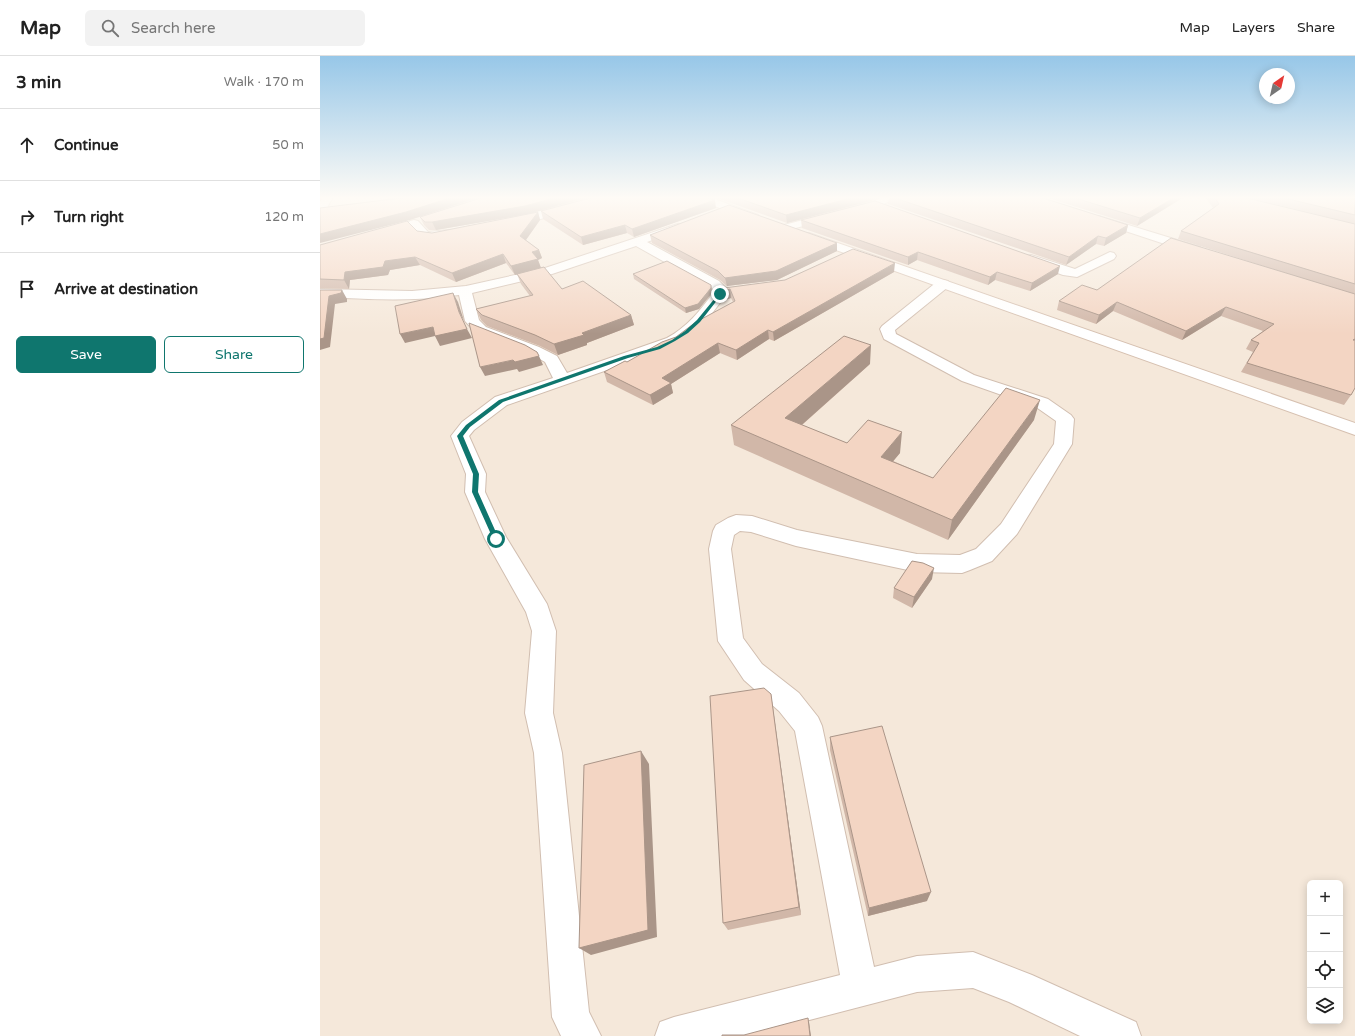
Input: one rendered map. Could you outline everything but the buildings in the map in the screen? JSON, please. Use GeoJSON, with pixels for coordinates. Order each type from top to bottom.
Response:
{"type":"FeatureCollection","features":[{"type":"Feature","properties":{"kind":"street"},"geometry":{"type":"LineString","coordinates":[[321,293],[416,294],[465,290],[543,273],[636,243]]}},
{"type":"Feature","properties":{"kind":"street"},"geometry":{"type":"LineString","coordinates":[[639,243],[714,284],[719,288],[720,294]]}},
{"type":"Feature","properties":{"kind":"street"},"geometry":{"type":"LineString","coordinates":[[825,243],[1355,429]]}},
{"type":"Feature","properties":{"kind":"street"},"geometry":{"type":"LineString","coordinates":[[1175,243],[1210,254]]}},
{"type":"Feature","properties":{"kind":"street"},"geometry":{"type":"LineString","coordinates":[[836,258],[850,252]]}},
{"type":"Feature","properties":{"kind":"street"},"geometry":{"type":"LineString","coordinates":[[1016,253],[1068,272],[1077,273],[1110,256]]}},
{"type":"Feature","properties":{"kind":"street"},"geometry":{"type":"LineString","coordinates":[[861,989],[808,726],[789,702],[753,672],[731,641],[720,549],[724,531],[736,523],[752,524],[796,538],[917,563],[962,564],[984,555],[1009,529],[1063,444],[1065,419],[1042,403],[968,378],[889,336],[887,329],[943,284]]}},
{"type":"Feature","properties":{"kind":"street"},"geometry":{"type":"LineString","coordinates":[[465,290],[472,321],[481,330],[551,358],[563,380]]}},
{"type":"Feature","properties":{"kind":"street"},"geometry":{"type":"LineString","coordinates":[[582,1036],[571,1017],[548,753],[539,713],[544,631],[538,611],[496,539],[475,492],[476,474],[460,436],[468,426],[501,401],[626,357],[658,348],[674,340],[699,321],[720,294],[735,291]]}},
{"type":"Feature","properties":{"kind":"street"},"geometry":{"type":"LineString","coordinates":[[674,1036],[917,974],[973,970],[1019,988],[1122,1036]]}},
{"type":"Feature","properties":{"kind":"shaded area"},"geometry":{"type":"Polygon","coordinates":[[[320,243],[1355,243],[1355,1036],[320,1036],[320,243]]]}},
{"type":"Feature","properties":{"kind":"route"},"geometry":{"type":"LineString","coordinates":[[496,539],[475,492],[476,474],[460,436],[468,426],[501,401],[626,357],[658,348],[674,340],[699,321],[720,294]]}}]}
